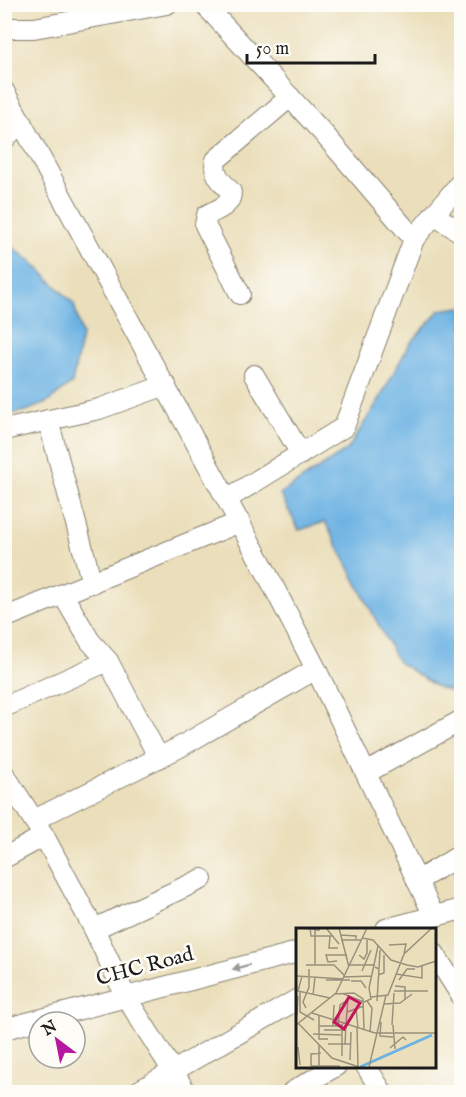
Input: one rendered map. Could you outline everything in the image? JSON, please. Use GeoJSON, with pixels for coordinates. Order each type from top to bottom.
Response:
{"type":"FeatureCollection","features":[{"type":"Feature","properties":{"kind":"street"},"geometry":{"type":"LineString","coordinates":[[4,28],[34,28],[96,10],[167,4]]}},
{"type":"Feature","properties":{"kind":"street"},"geometry":{"type":"LineString","coordinates":[[204,4],[290,97],[414,239]]}},
{"type":"Feature","properties":{"kind":"street"},"geometry":{"type":"LineString","coordinates":[[4,92],[240,522],[316,669],[417,881],[423,922]]}},
{"type":"Feature","properties":{"kind":"street"},"geometry":{"type":"LineString","coordinates":[[240,294],[205,225],[207,215],[228,204],[231,199],[231,192],[215,173],[214,167],[216,160],[290,97]]}},
{"type":"Feature","properties":{"kind":"street"},"geometry":{"type":"LineString","coordinates":[[4,140],[21,122]]}},
{"type":"Feature","properties":{"kind":"street"},"geometry":{"type":"LineString","coordinates":[[227,499],[344,427],[414,239],[462,181]]}},
{"type":"Feature","properties":{"kind":"street"},"geometry":{"type":"LineString","coordinates":[[434,215],[462,233]]}},
{"type":"Feature","properties":{"kind":"street"},"geometry":{"type":"LineString","coordinates":[[254,375],[300,454]]}},
{"type":"Feature","properties":{"kind":"street"},"geometry":{"type":"LineString","coordinates":[[4,430],[99,409],[166,386]]}},
{"type":"Feature","properties":{"kind":"street"},"geometry":{"type":"LineString","coordinates":[[48,420],[92,583]]}},
{"type":"Feature","properties":{"kind":"street"},"geometry":{"type":"LineString","coordinates":[[4,618],[240,522]]}},
{"type":"Feature","properties":{"kind":"street"},"geometry":{"type":"LineString","coordinates":[[63,595],[90,641],[108,662],[159,758]]}},
{"type":"Feature","properties":{"kind":"street"},"geometry":{"type":"LineString","coordinates":[[4,707],[108,662]]}},
{"type":"Feature","properties":{"kind":"street"},"geometry":{"type":"LineString","coordinates":[[4,858],[39,828],[316,669]]}},
{"type":"Feature","properties":{"kind":"street"},"geometry":{"type":"LineString","coordinates":[[366,773],[462,720]]}},
{"type":"Feature","properties":{"kind":"street"},"geometry":{"type":"LineString","coordinates":[[4,774],[39,828],[94,928],[126,997],[186,1092]]}},
{"type":"Feature","properties":{"kind":"street"},"geometry":{"type":"LineString","coordinates":[[417,881],[462,854]]}},
{"type":"Feature","properties":{"kind":"street"},"geometry":{"type":"LineString","coordinates":[[94,928],[202,879]]}},
{"type":"Feature","properties":{"kind":"street"},"geometry":{"type":"LineString","coordinates":[[391,928],[423,922],[462,909]]}},
{"type":"Feature","properties":{"kind":"street","name":"CHC Road"},"geometry":{"type":"LineString","coordinates":[[4,1029],[296,954]]}},
{"type":"Feature","properties":{"kind":"street"},"geometry":{"type":"LineString","coordinates":[[436,955],[462,998]]}},
{"type":"Feature","properties":{"kind":"street"},"geometry":{"type":"LineString","coordinates":[[137,1092],[296,1000]]}},
{"type":"Feature","properties":{"kind":"street"},"geometry":{"type":"LineString","coordinates":[[292,1092],[333,1067]]}},
{"type":"Feature","properties":{"kind":"street"},"geometry":{"type":"LineString","coordinates":[[367,1067],[382,1092]]}},
{"type":"Feature","properties":{"kind":"water"},"geometry":{"type":"Polygon","coordinates":[[[5,242],[31,261],[74,304],[82,336],[72,383],[48,402],[26,411],[5,415],[5,242]]]}},
{"type":"Feature","properties":{"kind":"water"},"geometry":{"type":"Polygon","coordinates":[[[462,307],[461,694],[437,687],[398,662],[325,522],[299,530],[280,494],[348,449],[409,345],[440,310],[462,307]]]}}]}
